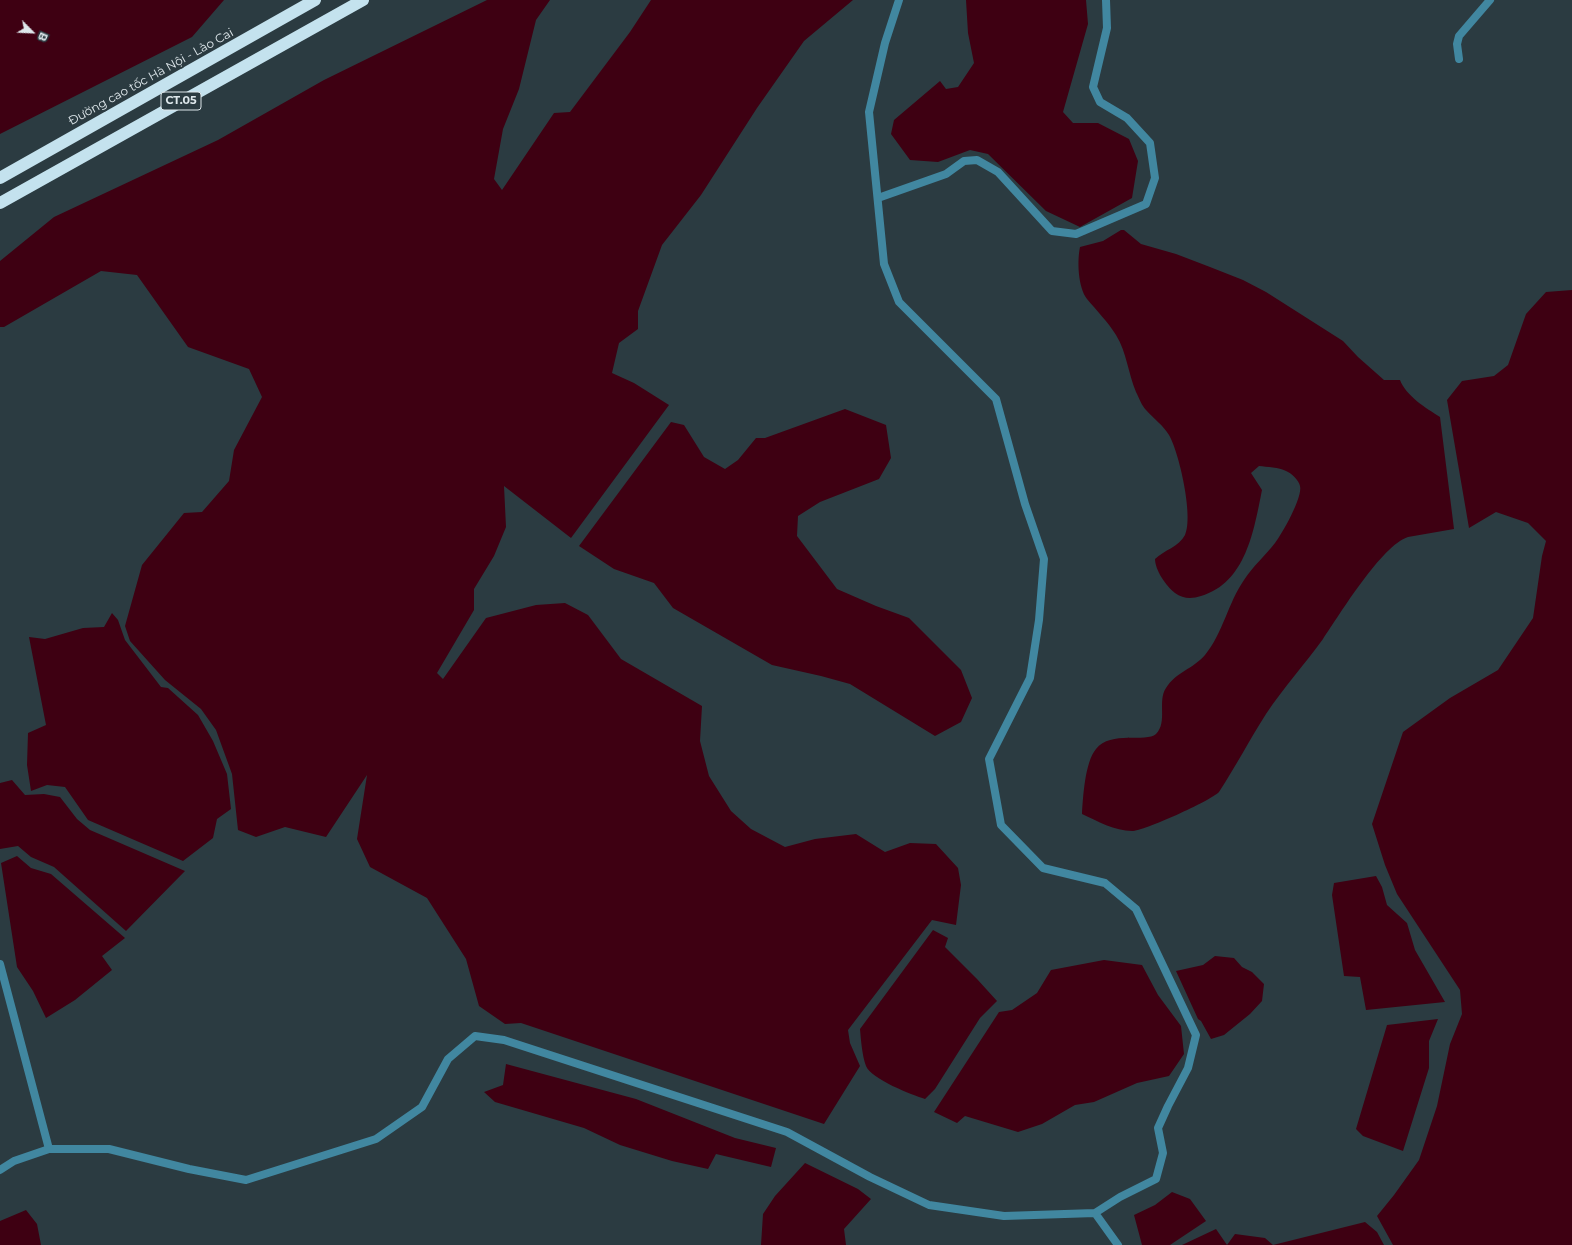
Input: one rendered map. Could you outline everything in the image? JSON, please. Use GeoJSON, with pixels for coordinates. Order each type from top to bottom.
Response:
{"type":"FeatureCollection","features":[{"type":"Feature","properties":{"kind":"highway","name":"Đường cao tốc Hà Nội - Lào Cai"},"geometry":{"type":"LineString","coordinates":[[0,178],[316,0]]}},
{"type":"Feature","properties":{"kind":"highway","name":"CT.05"},"geometry":{"type":"LineString","coordinates":[[0,203],[363,0]]}},
{"type":"Feature","properties":{"kind":"street"},"geometry":{"type":"LineString","coordinates":[[0,1170],[14,1162],[49,1149],[109,1149],[189,1169],[246,1180],[376,1139],[422,1106],[448,1060],[475,1036],[504,1040],[787,1132],[870,1177],[929,1205],[1004,1216],[1095,1213],[1120,1197],[1156,1179],[1163,1153],[1158,1128],[1188,1068],[1196,1035],[1136,909],[1105,882],[1043,868],[1001,825],[989,759],[1030,678],[1039,620],[1044,559],[1025,504],[996,399],[899,302],[884,264],[870,112],[885,43],[899,0]]}},
{"type":"Feature","properties":{"kind":"street"},"geometry":{"type":"LineString","coordinates":[[878,198],[946,174],[964,160],[977,160],[998,172],[1052,232],[1076,234],[1146,204],[1155,178],[1150,143],[1127,118],[1100,102],[1093,87],[1107,28],[1106,0]]}},
{"type":"Feature","properties":{"kind":"street"},"geometry":{"type":"LineString","coordinates":[[1459,59],[1457,44],[1459,36],[1490,0]]}},
{"type":"Feature","properties":{"kind":"street"},"geometry":{"type":"LineString","coordinates":[[0,964],[49,1149]]}},
{"type":"Feature","properties":{"kind":"street"},"geometry":{"type":"LineString","coordinates":[[1095,1213],[1118,1245]]}},
{"type":"Feature","properties":{"kind":"shaded area"},"geometry":{"type":"Polygon","coordinates":[[[0,0],[224,0],[192,37],[0,134],[0,0]]]}},
{"type":"Feature","properties":{"kind":"shaded area"},"geometry":{"type":"Polygon","coordinates":[[[487,0],[550,0],[536,20],[519,89],[503,129],[494,179],[502,190],[554,113],[570,112],[630,32],[651,0],[853,0],[804,41],[757,108],[701,195],[662,245],[638,311],[638,329],[619,343],[612,373],[634,383],[669,405],[571,538],[504,486],[506,527],[494,556],[474,589],[474,610],[437,673],[443,679],[486,618],[536,605],[565,603],[588,615],[621,659],[702,706],[700,741],[709,776],[731,811],[751,829],[785,847],[815,839],[856,834],[885,852],[910,843],[936,844],[958,868],[961,885],[956,925],[932,920],[848,1030],[850,1043],[860,1066],[824,1124],[521,1023],[505,1024],[479,1006],[466,959],[427,898],[370,867],[357,839],[367,775],[326,837],[285,827],[256,837],[238,830],[232,774],[216,730],[201,709],[165,680],[130,641],[125,626],[142,565],[184,513],[202,512],[229,481],[234,450],[262,397],[249,369],[188,347],[137,275],[101,271],[4,327],[0,327],[0,261],[54,217],[218,140],[324,80],[487,0]]]}},
{"type":"Feature","properties":{"kind":"shaded area"},"geometry":{"type":"Polygon","coordinates":[[[966,0],[1086,0],[1088,24],[1063,112],[1073,123],[1098,123],[1129,139],[1138,161],[1132,198],[1080,227],[1046,211],[988,154],[970,150],[938,162],[910,160],[891,134],[894,120],[940,81],[946,89],[958,87],[974,63],[968,33],[966,0]]]}},
{"type":"Feature","properties":{"kind":"shaded area"},"geometry":{"type":"Polygon","coordinates":[[[1121,230],[1124,230],[1141,244],[1176,254],[1210,267],[1243,280],[1266,292],[1343,341],[1358,357],[1384,380],[1400,380],[1412,396],[1423,406],[1440,417],[1454,529],[1408,537],[1386,553],[1374,566],[1323,639],[1266,714],[1219,792],[1177,815],[1139,830],[1132,831],[1126,831],[1113,827],[1082,814],[1085,780],[1092,755],[1102,743],[1119,738],[1151,736],[1156,734],[1160,729],[1163,693],[1175,678],[1200,660],[1211,646],[1221,628],[1238,589],[1251,570],[1275,543],[1287,524],[1298,498],[1300,486],[1296,479],[1288,472],[1276,468],[1259,466],[1251,473],[1262,490],[1251,538],[1238,567],[1228,580],[1216,589],[1194,598],[1178,595],[1165,582],[1159,573],[1155,559],[1179,543],[1185,535],[1187,526],[1187,500],[1181,469],[1173,443],[1167,431],[1142,404],[1133,385],[1120,342],[1110,326],[1087,299],[1082,288],[1079,274],[1080,247],[1103,241],[1121,230]]]}},
{"type":"Feature","properties":{"kind":"shaded area"},"geometry":{"type":"Polygon","coordinates":[[[1572,290],[1572,1245],[1393,1245],[1377,1216],[1419,1160],[1437,1106],[1450,1044],[1462,1014],[1460,990],[1397,894],[1385,865],[1372,824],[1403,732],[1450,698],[1498,670],[1533,618],[1542,556],[1546,541],[1528,523],[1496,512],[1469,528],[1447,400],[1462,381],[1494,376],[1508,365],[1526,314],[1546,292],[1572,290]]]}},
{"type":"Feature","properties":{"kind":"shaded area"},"geometry":{"type":"Polygon","coordinates":[[[845,409],[886,425],[891,458],[879,479],[820,502],[798,516],[797,536],[837,589],[909,618],[961,670],[972,698],[961,722],[935,736],[850,684],[772,665],[673,608],[654,583],[614,569],[579,546],[671,422],[684,425],[704,457],[725,469],[738,460],[756,438],[765,438],[845,409]]]}},
{"type":"Feature","properties":{"kind":"shaded area"},"geometry":{"type":"Polygon","coordinates":[[[112,613],[118,620],[125,640],[161,687],[168,688],[198,715],[213,741],[227,774],[231,809],[217,819],[213,838],[183,861],[88,820],[65,787],[47,785],[31,791],[27,765],[28,733],[46,725],[29,637],[45,639],[83,628],[104,627],[112,613]]]}},
{"type":"Feature","properties":{"kind":"shaded area"},"geometry":{"type":"Polygon","coordinates":[[[12,780],[25,795],[44,794],[60,797],[77,819],[90,830],[185,871],[126,931],[54,867],[31,857],[18,846],[0,849],[0,783],[12,780]]]}},
{"type":"Feature","properties":{"kind":"shaded area"},"geometry":{"type":"Polygon","coordinates":[[[17,856],[31,868],[51,874],[125,938],[102,956],[112,970],[75,1000],[46,1018],[33,991],[17,967],[1,863],[17,856]]]}},
{"type":"Feature","properties":{"kind":"shaded area"},"geometry":{"type":"Polygon","coordinates":[[[1376,876],[1382,887],[1387,905],[1407,923],[1415,950],[1445,1002],[1366,1010],[1360,977],[1344,976],[1332,895],[1334,883],[1376,876]]]}},
{"type":"Feature","properties":{"kind":"shaded area"},"geometry":{"type":"Polygon","coordinates":[[[933,930],[948,938],[945,947],[997,1001],[980,1018],[935,1089],[925,1099],[892,1086],[869,1071],[866,1066],[862,1048],[860,1029],[933,930]]]}},
{"type":"Feature","properties":{"kind":"shaded area"},"geometry":{"type":"Polygon","coordinates":[[[1215,956],[1234,958],[1242,967],[1252,972],[1264,984],[1262,1001],[1250,1014],[1224,1035],[1211,1039],[1201,1021],[1198,1019],[1176,971],[1203,965],[1215,956]]]}},
{"type":"Feature","properties":{"kind":"shaded area"},"geometry":{"type":"Polygon","coordinates":[[[1104,960],[1142,965],[1158,995],[1181,1026],[1184,1054],[1169,1076],[1137,1083],[1094,1102],[1075,1105],[1042,1124],[1018,1132],[965,1116],[957,1123],[934,1112],[999,1012],[1012,1010],[1037,993],[1051,970],[1104,960]]]}},
{"type":"Feature","properties":{"kind":"shaded area"},"geometry":{"type":"Polygon","coordinates":[[[1438,1019],[1429,1041],[1429,1068],[1403,1151],[1363,1136],[1356,1129],[1387,1025],[1438,1019]]]}},
{"type":"Feature","properties":{"kind":"shaded area"},"geometry":{"type":"Polygon","coordinates":[[[506,1064],[636,1099],[735,1138],[776,1148],[771,1167],[716,1154],[708,1169],[672,1161],[620,1145],[584,1128],[495,1102],[484,1092],[503,1085],[506,1064]]]}},
{"type":"Feature","properties":{"kind":"shaded area"},"geometry":{"type":"Polygon","coordinates":[[[805,1163],[858,1189],[871,1199],[844,1229],[846,1245],[761,1245],[763,1214],[775,1196],[805,1163]]]}},
{"type":"Feature","properties":{"kind":"shaded area"},"geometry":{"type":"Polygon","coordinates":[[[1172,1192],[1190,1199],[1206,1221],[1170,1245],[1142,1245],[1134,1215],[1155,1205],[1172,1192]]]}},
{"type":"Feature","properties":{"kind":"shaded area"},"geometry":{"type":"Polygon","coordinates":[[[26,1210],[37,1224],[41,1245],[0,1245],[0,1221],[26,1210]]]}},
{"type":"Feature","properties":{"kind":"shaded area"},"geometry":{"type":"Polygon","coordinates":[[[1365,1222],[1377,1232],[1384,1245],[1273,1245],[1365,1222]]]}},
{"type":"Feature","properties":{"kind":"shaded area"},"geometry":{"type":"Polygon","coordinates":[[[1216,1229],[1227,1245],[1182,1245],[1216,1229]]]}},
{"type":"Feature","properties":{"kind":"shaded area"},"geometry":{"type":"Polygon","coordinates":[[[1235,1234],[1265,1238],[1273,1245],[1227,1245],[1235,1234]]]}}]}
